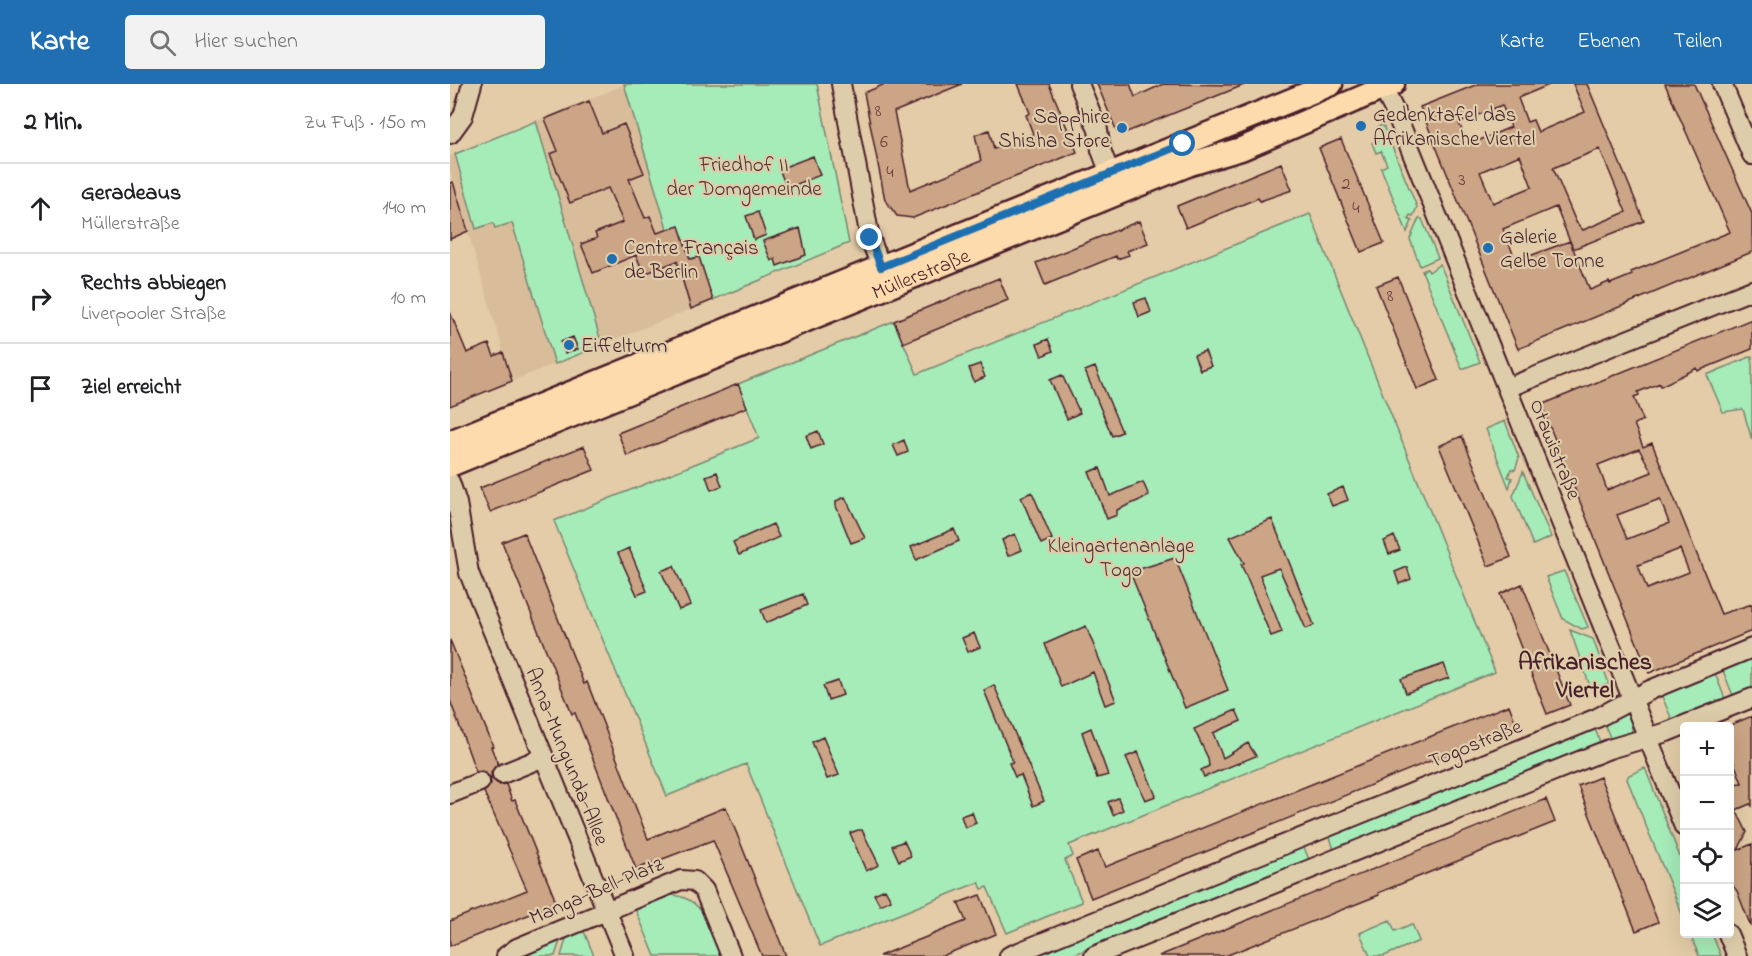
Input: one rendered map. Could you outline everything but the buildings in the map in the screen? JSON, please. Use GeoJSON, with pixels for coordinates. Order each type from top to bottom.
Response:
{"type":"FeatureCollection","features":[{"type":"Feature","properties":{"kind":"main road","name":"Müllerstraße"},"geometry":{"type":"LineString","coordinates":[[450,442],[1331,84]]}},
{"type":"Feature","properties":{"kind":"main road","name":"Müllerstraße"},"geometry":{"type":"LineString","coordinates":[[450,465],[1190,164],[1241,149],[1386,86]]}},
{"type":"Feature","properties":{"kind":"street"},"geometry":{"type":"LineString","coordinates":[[450,134],[463,116],[472,84]]}},
{"type":"Feature","properties":{"kind":"street"},"geometry":{"type":"LineString","coordinates":[[841,84],[870,238],[881,267]]}},
{"type":"Feature","properties":{"kind":"street"},"geometry":{"type":"LineString","coordinates":[[1079,84],[1098,130],[1101,150],[1110,174]]}},
{"type":"Feature","properties":{"kind":"street"},"geometry":{"type":"LineString","coordinates":[[1722,84],[1752,155]]}},
{"type":"Feature","properties":{"kind":"street","name":"Otawistraße"},"geometry":{"type":"LineString","coordinates":[[1386,86],[1680,817]]}},
{"type":"Feature","properties":{"kind":"street"},"geometry":{"type":"LineString","coordinates":[[1507,388],[1752,290]]}},
{"type":"Feature","properties":{"kind":"street","name":"Anna-Mungunda-Allee"},"geometry":{"type":"LineString","coordinates":[[450,482],[457,502],[469,573],[625,956]]}},
{"type":"Feature","properties":{"kind":"street","name":"Anna-Mungunda-Allee"},"geometry":{"type":"LineString","coordinates":[[450,548],[469,573]]}},
{"type":"Feature","properties":{"kind":"street","name":"Togostraße"},"geometry":{"type":"LineString","coordinates":[[1009,956],[1597,718],[1632,699],[1752,648]]}},
{"type":"Feature","properties":{"kind":"street"},"geometry":{"type":"LineString","coordinates":[[1094,956],[1609,749],[1648,738],[1752,698]]}},
{"type":"Feature","properties":{"kind":"street"},"geometry":{"type":"LineString","coordinates":[[502,774],[544,757]]}},
{"type":"Feature","properties":{"kind":"street"},"geometry":{"type":"LineString","coordinates":[[450,795],[480,782]]}},
{"type":"Feature","properties":{"kind":"street"},"geometry":{"type":"LineString","coordinates":[[1312,833],[1324,864]]}},
{"type":"Feature","properties":{"kind":"street","name":"Manga-Bell-Platz"},"geometry":{"type":"LineString","coordinates":[[506,956],[517,948],[681,880],[695,880],[704,890],[732,956]]}},
{"type":"Feature","properties":{"kind":"street"},"geometry":{"type":"LineString","coordinates":[[1730,938],[1737,956]]}},
{"type":"Feature","properties":{"kind":"shaded area"},"geometry":{"type":"Polygon","coordinates":[[[624,85],[691,309],[512,381],[450,171],[450,156],[624,85]]]}},
{"type":"Feature","properties":{"kind":"green space","name":"Friedhof II der Domgemeinde"},"geometry":{"type":"Polygon","coordinates":[[[624,84],[817,84],[849,243],[691,309],[624,84]]]}},
{"type":"Feature","properties":{"kind":"green space"},"geometry":{"type":"Polygon","coordinates":[[[1265,119],[1270,130],[1144,176],[1265,119]]]}},
{"type":"Feature","properties":{"kind":"green space"},"geometry":{"type":"Polygon","coordinates":[[[536,121],[602,345],[555,364],[512,223],[495,228],[493,223],[476,229],[455,154],[536,121]]]}},
{"type":"Feature","properties":{"kind":"green space"},"geometry":{"type":"Polygon","coordinates":[[[1383,125],[1417,207],[1413,216],[1410,215],[1408,219],[1412,221],[1407,232],[1381,168],[1387,165],[1381,151],[1376,153],[1372,143],[1383,138],[1378,127],[1383,125]]]}},
{"type":"Feature","properties":{"kind":"green space","name":"Kleingartenanlage Togo"},"geometry":{"type":"Polygon","coordinates":[[[1310,214],[1495,672],[1069,845],[1073,856],[1065,860],[1082,902],[1007,933],[987,887],[982,889],[979,882],[820,946],[746,764],[667,796],[554,521],[759,438],[738,384],[894,321],[917,374],[1310,214]]]}},
{"type":"Feature","properties":{"kind":"green space"},"geometry":{"type":"Polygon","coordinates":[[[1419,218],[1422,219],[1438,258],[1420,266],[1410,239],[1419,218]]]}},
{"type":"Feature","properties":{"kind":"green space"},"geometry":{"type":"Polygon","coordinates":[[[1440,264],[1480,362],[1462,369],[1422,271],[1427,269],[1429,272],[1440,264]]]}},
{"type":"Feature","properties":{"kind":"green space"},"geometry":{"type":"Polygon","coordinates":[[[1752,356],[1752,440],[1743,409],[1723,412],[1707,375],[1752,356]]]}},
{"type":"Feature","properties":{"kind":"green space"},"geometry":{"type":"Polygon","coordinates":[[[1505,421],[1519,458],[1515,470],[1511,469],[1508,477],[1512,478],[1509,488],[1486,429],[1505,421]]]}},
{"type":"Feature","properties":{"kind":"green space"},"geometry":{"type":"Polygon","coordinates":[[[1523,472],[1551,537],[1533,545],[1513,496],[1523,472]]]}},
{"type":"Feature","properties":{"kind":"green space"},"geometry":{"type":"Polygon","coordinates":[[[1564,571],[1588,627],[1582,629],[1563,619],[1546,577],[1564,571]]]}},
{"type":"Feature","properties":{"kind":"green space"},"geometry":{"type":"Polygon","coordinates":[[[1570,630],[1593,639],[1609,684],[1591,689],[1570,630]]]}},
{"type":"Feature","properties":{"kind":"green space"},"geometry":{"type":"Polygon","coordinates":[[[1752,656],[1752,691],[1734,698],[1722,668],[1752,656]]]}},
{"type":"Feature","properties":{"kind":"green space"},"geometry":{"type":"Polygon","coordinates":[[[1715,673],[1725,699],[1672,720],[1661,694],[1715,673]]]}},
{"type":"Feature","properties":{"kind":"green space"},"geometry":{"type":"Polygon","coordinates":[[[1624,713],[1631,718],[1632,732],[1612,743],[1603,720],[1624,713]]]}},
{"type":"Feature","properties":{"kind":"green space"},"geometry":{"type":"Polygon","coordinates":[[[1593,724],[1602,747],[1599,748],[1594,744],[1334,850],[1330,837],[1591,731],[1593,724]]]}},
{"type":"Feature","properties":{"kind":"green space"},"geometry":{"type":"Polygon","coordinates":[[[1645,768],[1680,857],[1680,909],[1627,779],[1629,775],[1645,768]]]}},
{"type":"Feature","properties":{"kind":"green space"},"geometry":{"type":"Polygon","coordinates":[[[1304,847],[1309,860],[1070,956],[1035,956],[1304,847]]]}},
{"type":"Feature","properties":{"kind":"green space"},"geometry":{"type":"Polygon","coordinates":[[[672,895],[683,897],[699,908],[705,916],[721,956],[655,956],[635,908],[672,895]]]}},
{"type":"Feature","properties":{"kind":"green space"},"geometry":{"type":"Polygon","coordinates":[[[1390,920],[1395,931],[1412,924],[1419,941],[1384,956],[1370,956],[1360,933],[1390,920]]]}},
{"type":"Feature","properties":{"kind":"green space"},"geometry":{"type":"Polygon","coordinates":[[[583,929],[594,956],[561,956],[567,936],[583,929]]]}},
{"type":"Feature","properties":{"kind":"green space"},"geometry":{"type":"Polygon","coordinates":[[[561,938],[555,956],[525,956],[561,938]]]}},
{"type":"Feature","properties":{"kind":"green space"},"geometry":{"type":"Polygon","coordinates":[[[1692,938],[1714,938],[1721,956],[1699,956],[1692,938]]]}},
{"type":"Feature","properties":{"kind":"place","name":"Gedenktafel das Afrikanische Viertel"},"geometry":{"type":"Point","coordinates":[1361,126]}},
{"type":"Feature","properties":{"kind":"place","name":"Sapphire Shisha Store"},"geometry":{"type":"Point","coordinates":[1122,128]}},
{"type":"Feature","properties":{"kind":"place","name":"Galerie Gelbe Tonne"},"geometry":{"type":"Point","coordinates":[1488,248]}},
{"type":"Feature","properties":{"kind":"place","name":"Centre Français de Berlin"},"geometry":{"type":"Point","coordinates":[612,259]}},
{"type":"Feature","properties":{"kind":"place","name":"Eiffelturm"},"geometry":{"type":"Point","coordinates":[569,345]}},
{"type":"Feature","properties":{"kind":"district","name":"Afrikanisches Viertel"},"geometry":{"type":"Point","coordinates":[1585,675]}},
{"type":"Feature","properties":{"kind":"route"},"geometry":{"type":"LineString","coordinates":[[870,238],[881,267],[1183,144]]}}]}
